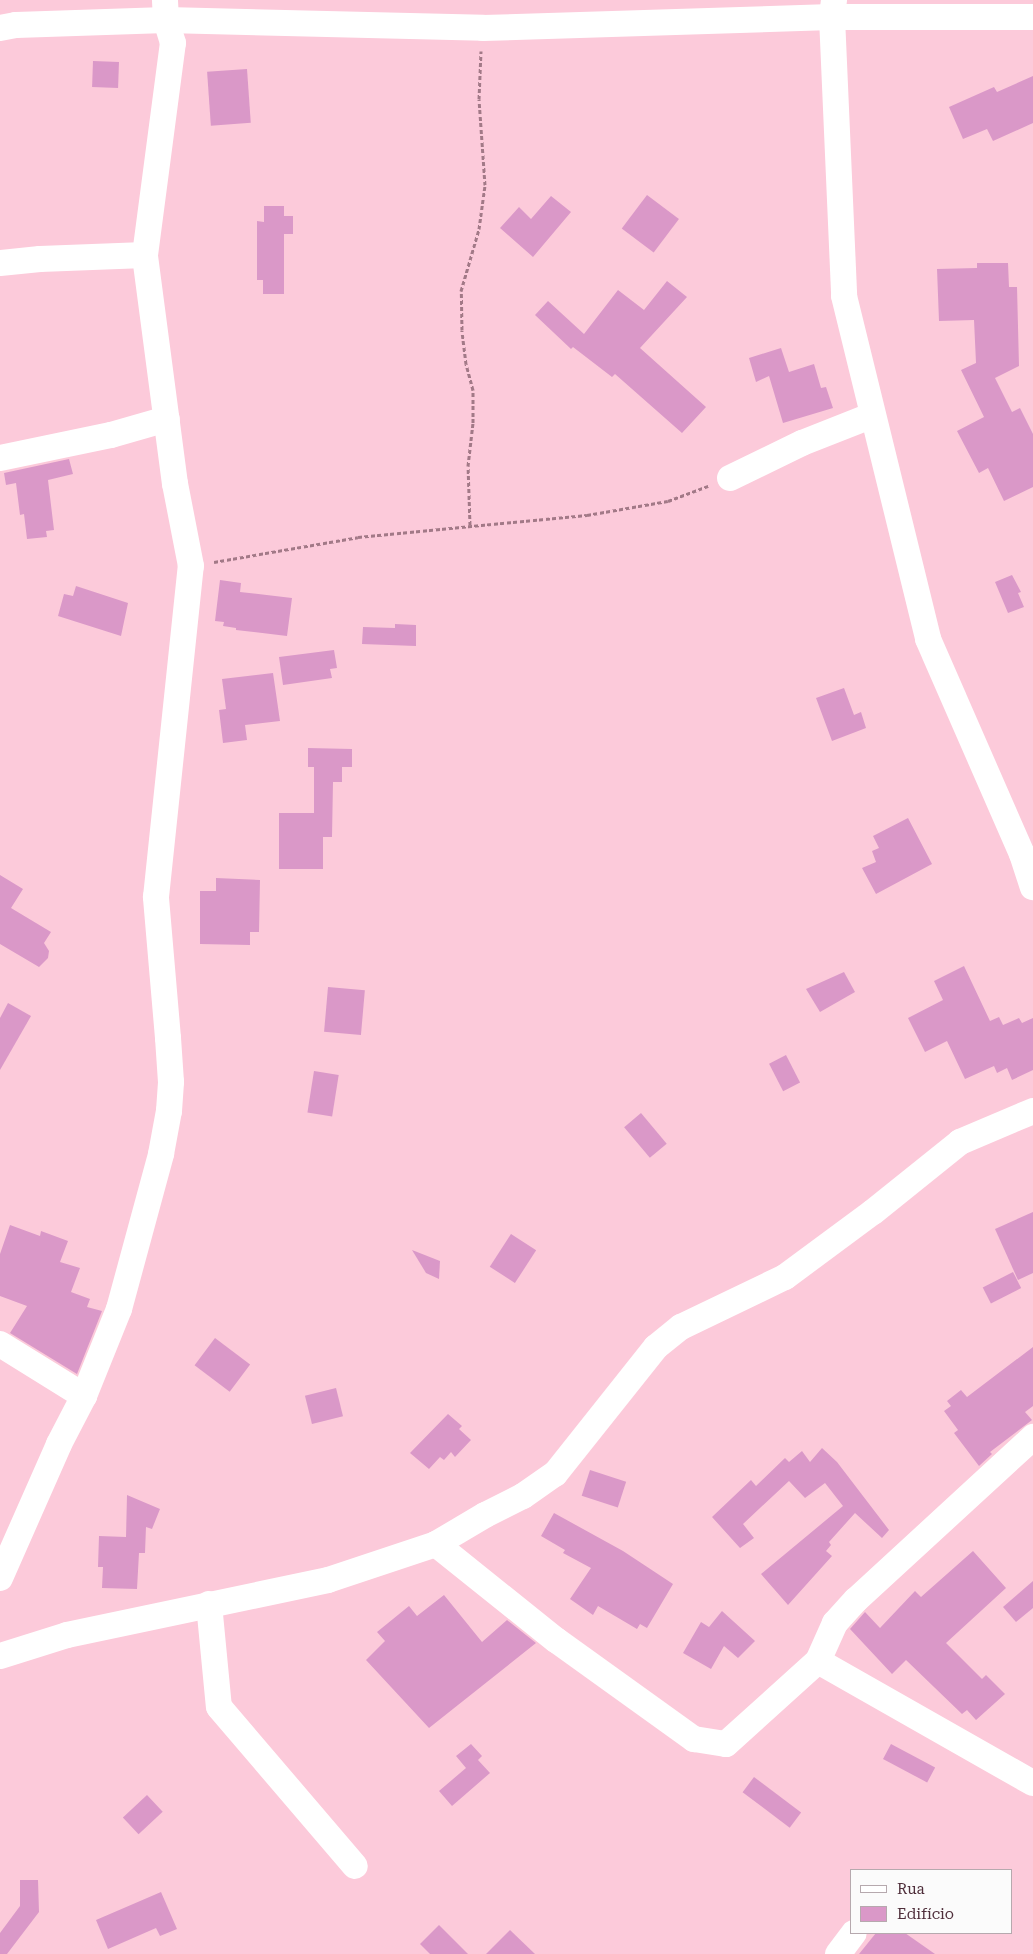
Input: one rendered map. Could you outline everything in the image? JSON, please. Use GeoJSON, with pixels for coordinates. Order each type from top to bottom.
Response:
{"type":"FeatureCollection","features":[{"type":"Feature","properties":{"kind":"street"},"geometry":{"type":"LineString","coordinates":[[1013,0],[1033,12]]}},
{"type":"Feature","properties":{"kind":"street"},"geometry":{"type":"LineString","coordinates":[[0,28],[165,10],[483,28],[833,8],[1033,17]]}},
{"type":"Feature","properties":{"kind":"street"},"geometry":{"type":"LineString","coordinates":[[833,8],[844,296],[928,639],[1027,852],[1033,887]]}},
{"type":"Feature","properties":{"kind":"street"},"geometry":{"type":"LineString","coordinates":[[0,1578],[59,1444],[84,1396],[119,1309],[162,1154],[169,1111],[169,1055],[156,897],[191,566],[175,484],[145,255],[173,43],[165,10]]}},
{"type":"Feature","properties":{"kind":"street"},"geometry":{"type":"LineString","coordinates":[[0,263],[40,258],[145,255]]}},
{"type":"Feature","properties":{"kind":"street"},"geometry":{"type":"LineString","coordinates":[[730,478],[802,442],[872,415]]}},
{"type":"Feature","properties":{"kind":"street"},"geometry":{"type":"LineString","coordinates":[[0,458],[111,434],[167,419]]}},
{"type":"Feature","properties":{"kind":"street"},"geometry":{"type":"LineString","coordinates":[[0,1656],[67,1635],[328,1580],[436,1544],[484,1515],[524,1496],[555,1474],[617,1393],[656,1347],[681,1327],[785,1277],[873,1212],[960,1142],[1033,1111]]}},
{"type":"Feature","properties":{"kind":"street"},"geometry":{"type":"LineString","coordinates":[[0,1344],[84,1396]]}},
{"type":"Feature","properties":{"kind":"street"},"geometry":{"type":"LineString","coordinates":[[436,1544],[556,1640],[694,1739],[726,1744],[818,1661],[835,1623],[856,1600],[1033,1437]]}},
{"type":"Feature","properties":{"kind":"street"},"geometry":{"type":"LineString","coordinates":[[209,1604],[218,1707],[355,1866]]}},
{"type":"Feature","properties":{"kind":"street"},"geometry":{"type":"LineString","coordinates":[[818,1661],[1033,1783]]}},
{"type":"Feature","properties":{"kind":"street"},"geometry":{"type":"LineString","coordinates":[[838,1954],[853,1934]]}},
{"type":"Feature","properties":{"kind":"path"},"geometry":{"type":"LineString","coordinates":[[470,525],[468,466],[473,423],[473,390],[466,364],[462,330],[461,291],[479,229],[485,184],[479,99],[483,28]]}},
{"type":"Feature","properties":{"kind":"path"},"geometry":{"type":"LineString","coordinates":[[191,566],[358,537],[588,515],[668,500],[730,478]]}},
{"type":"Feature","properties":{"kind":"building"},"geometry":{"type":"Polygon","coordinates":[[[93,61],[119,62],[118,88],[92,87],[93,61]]]}},
{"type":"Feature","properties":{"kind":"building"},"geometry":{"type":"Polygon","coordinates":[[[247,69],[251,123],[211,126],[207,72],[247,69]]]}},
{"type":"Feature","properties":{"kind":"building"},"geometry":{"type":"Polygon","coordinates":[[[1033,76],[1033,123],[993,141],[987,129],[963,139],[949,107],[994,87],[997,92],[1033,76]]]}},
{"type":"Feature","properties":{"kind":"building"},"geometry":{"type":"Polygon","coordinates":[[[647,195],[679,219],[654,253],[622,229],[647,195]]]}},
{"type":"Feature","properties":{"kind":"building"},"geometry":{"type":"Polygon","coordinates":[[[551,196],[571,212],[533,257],[500,228],[519,207],[531,219],[551,196]]]}},
{"type":"Feature","properties":{"kind":"building"},"geometry":{"type":"Polygon","coordinates":[[[264,206],[284,206],[284,216],[293,216],[293,234],[284,234],[284,294],[263,294],[263,280],[257,280],[257,221],[264,222],[264,206]]]}},
{"type":"Feature","properties":{"kind":"building"},"geometry":{"type":"Polygon","coordinates":[[[977,263],[1008,263],[1009,287],[1017,287],[1019,366],[995,378],[1012,412],[1020,408],[1033,434],[1033,487],[1004,501],[988,468],[979,473],[957,431],[984,417],[961,370],[976,363],[974,320],[939,321],[937,269],[977,268],[977,263]]]}},
{"type":"Feature","properties":{"kind":"building"},"geometry":{"type":"Polygon","coordinates":[[[667,281],[687,297],[640,348],[706,407],[682,433],[615,374],[612,377],[573,347],[571,349],[535,315],[548,301],[584,334],[618,290],[644,310],[667,281]]]}},
{"type":"Feature","properties":{"kind":"building"},"geometry":{"type":"Polygon","coordinates":[[[781,348],[789,372],[814,364],[821,388],[826,387],[833,408],[783,423],[769,376],[756,382],[749,358],[781,348]]]}},
{"type":"Feature","properties":{"kind":"building"},"geometry":{"type":"Polygon","coordinates":[[[69,459],[73,474],[48,480],[54,530],[46,531],[47,537],[27,539],[24,514],[20,515],[16,483],[6,485],[4,473],[69,459]]]}},
{"type":"Feature","properties":{"kind":"building"},"geometry":{"type":"Polygon","coordinates":[[[1012,575],[1021,592],[1018,593],[1024,607],[1008,613],[995,582],[1012,575]]]}},
{"type":"Feature","properties":{"kind":"building"},"geometry":{"type":"Polygon","coordinates":[[[220,580],[241,583],[240,592],[292,598],[287,636],[236,630],[236,628],[223,626],[224,622],[215,621],[220,580]]]}},
{"type":"Feature","properties":{"kind":"building"},"geometry":{"type":"Polygon","coordinates":[[[76,586],[128,603],[121,636],[58,616],[64,594],[73,596],[76,586]]]}},
{"type":"Feature","properties":{"kind":"building"},"geometry":{"type":"Polygon","coordinates":[[[395,624],[416,625],[416,646],[362,644],[363,627],[395,628],[395,624]]]}},
{"type":"Feature","properties":{"kind":"building"},"geometry":{"type":"Polygon","coordinates":[[[334,650],[337,668],[330,669],[332,678],[283,685],[279,657],[334,650]]]}},
{"type":"Feature","properties":{"kind":"building"},"geometry":{"type":"Polygon","coordinates":[[[273,673],[280,721],[245,725],[247,740],[223,743],[219,710],[226,709],[222,679],[273,673]]]}},
{"type":"Feature","properties":{"kind":"building"},"geometry":{"type":"Polygon","coordinates":[[[844,688],[854,715],[861,712],[866,728],[832,741],[816,698],[844,688]]]}},
{"type":"Feature","properties":{"kind":"building"},"geometry":{"type":"Polygon","coordinates":[[[308,748],[352,749],[352,767],[342,767],[342,782],[333,782],[332,837],[323,837],[323,869],[279,869],[279,813],[314,813],[314,767],[308,767],[308,748]]]}},
{"type":"Feature","properties":{"kind":"building"},"geometry":{"type":"Polygon","coordinates":[[[908,818],[932,864],[876,894],[862,868],[876,862],[872,851],[879,848],[873,836],[908,818]]]}},
{"type":"Feature","properties":{"kind":"building"},"geometry":{"type":"Polygon","coordinates":[[[0,875],[23,889],[11,908],[51,932],[44,943],[49,951],[48,958],[39,967],[0,944],[0,875]]]}},
{"type":"Feature","properties":{"kind":"building"},"geometry":{"type":"Polygon","coordinates":[[[216,878],[260,880],[259,932],[250,932],[250,945],[200,944],[200,891],[216,891],[216,878]]]}},
{"type":"Feature","properties":{"kind":"building"},"geometry":{"type":"Polygon","coordinates":[[[964,966],[990,1021],[999,1017],[1003,1025],[1019,1018],[1022,1023],[1033,1018],[1033,1070],[1012,1080],[1007,1068],[997,1073],[994,1066],[965,1079],[947,1041],[925,1052],[908,1018],[943,1000],[934,981],[964,966]]]}},
{"type":"Feature","properties":{"kind":"building"},"geometry":{"type":"Polygon","coordinates":[[[844,972],[855,992],[820,1012],[806,989],[844,972]]]}},
{"type":"Feature","properties":{"kind":"building"},"geometry":{"type":"Polygon","coordinates":[[[328,987],[365,990],[361,1035],[324,1032],[328,987]]]}},
{"type":"Feature","properties":{"kind":"building"},"geometry":{"type":"Polygon","coordinates":[[[8,1003],[31,1016],[0,1070],[0,1018],[8,1003]]]}},
{"type":"Feature","properties":{"kind":"building"},"geometry":{"type":"Polygon","coordinates":[[[786,1055],[800,1083],[783,1091],[769,1064],[786,1055]]]}},
{"type":"Feature","properties":{"kind":"building"},"geometry":{"type":"Polygon","coordinates":[[[314,1071],[339,1075],[332,1116],[307,1112],[314,1071]]]}},
{"type":"Feature","properties":{"kind":"building"},"geometry":{"type":"Polygon","coordinates":[[[641,1113],[667,1144],[650,1158],[624,1127],[641,1113]]]}},
{"type":"Feature","properties":{"kind":"building"},"geometry":{"type":"Polygon","coordinates":[[[1033,1212],[1033,1273],[1018,1280],[995,1229],[1033,1212]]]}},
{"type":"Feature","properties":{"kind":"building"},"geometry":{"type":"Polygon","coordinates":[[[10,1225],[40,1236],[41,1231],[68,1241],[60,1262],[80,1268],[71,1292],[90,1299],[87,1307],[102,1311],[77,1374],[10,1333],[27,1306],[0,1296],[0,1254],[10,1225]]]}},
{"type":"Feature","properties":{"kind":"building"},"geometry":{"type":"Polygon","coordinates":[[[511,1234],[536,1250],[515,1283],[490,1267],[511,1234]]]}},
{"type":"Feature","properties":{"kind":"building"},"geometry":{"type":"Polygon","coordinates":[[[412,1250],[440,1261],[439,1279],[426,1273],[412,1250]]]}},
{"type":"Feature","properties":{"kind":"building"},"geometry":{"type":"Polygon","coordinates":[[[1013,1272],[1021,1288],[991,1303],[983,1287],[1013,1272]]]}},
{"type":"Feature","properties":{"kind":"building"},"geometry":{"type":"Polygon","coordinates":[[[215,1338],[250,1364],[230,1392],[195,1365],[215,1338]]]}},
{"type":"Feature","properties":{"kind":"building"},"geometry":{"type":"Polygon","coordinates":[[[1033,1347],[1033,1406],[1025,1412],[1032,1420],[990,1452],[992,1454],[979,1466],[954,1433],[958,1430],[944,1411],[951,1406],[947,1401],[961,1390],[967,1397],[1033,1347]]]}},
{"type":"Feature","properties":{"kind":"building"},"geometry":{"type":"Polygon","coordinates":[[[336,1388],[343,1416],[312,1424],[305,1396],[336,1388]]]}},
{"type":"Feature","properties":{"kind":"building"},"geometry":{"type":"Polygon","coordinates":[[[448,1414],[462,1426],[459,1429],[471,1440],[455,1457],[451,1452],[444,1460],[440,1457],[429,1469],[410,1453],[448,1414]]]}},
{"type":"Feature","properties":{"kind":"building"},"geometry":{"type":"Polygon","coordinates":[[[822,1448],[837,1462],[889,1530],[882,1538],[855,1513],[829,1542],[831,1545],[826,1551],[832,1556],[788,1605],[761,1574],[843,1506],[825,1483],[805,1498],[789,1481],[743,1524],[754,1538],[740,1548],[712,1517],[751,1480],[756,1486],[785,1458],[789,1462],[802,1451],[810,1462],[822,1448]]]}},
{"type":"Feature","properties":{"kind":"building"},"geometry":{"type":"Polygon","coordinates":[[[590,1470],[626,1482],[618,1507],[582,1496],[590,1470]]]}},
{"type":"Feature","properties":{"kind":"building"},"geometry":{"type":"Polygon","coordinates":[[[127,1495],[160,1509],[152,1529],[146,1527],[145,1553],[139,1553],[137,1589],[102,1588],[103,1567],[98,1567],[99,1536],[126,1537],[127,1495]]]}},
{"type":"Feature","properties":{"kind":"building"},"geometry":{"type":"Polygon","coordinates":[[[554,1513],[623,1551],[673,1584],[647,1628],[640,1624],[637,1629],[598,1606],[593,1615],[570,1599],[591,1568],[563,1553],[565,1550],[541,1536],[554,1513]]]}},
{"type":"Feature","properties":{"kind":"building"},"geometry":{"type":"Polygon","coordinates":[[[973,1551],[1006,1588],[946,1643],[982,1679],[986,1675],[1005,1694],[976,1720],[967,1710],[962,1714],[906,1660],[892,1674],[850,1629],[865,1612],[880,1628],[915,1591],[921,1597],[973,1551]]]}},
{"type":"Feature","properties":{"kind":"building"},"geometry":{"type":"Polygon","coordinates":[[[1033,1581],[1033,1608],[1016,1622],[1003,1607],[1033,1581]]]}},
{"type":"Feature","properties":{"kind":"building"},"geometry":{"type":"Polygon","coordinates":[[[444,1595],[482,1642],[507,1620],[536,1643],[429,1728],[366,1660],[385,1641],[377,1632],[409,1606],[417,1616],[444,1595]]]}},
{"type":"Feature","properties":{"kind":"building"},"geometry":{"type":"Polygon","coordinates":[[[722,1611],[755,1641],[738,1658],[724,1646],[711,1669],[683,1653],[701,1622],[709,1627],[722,1611]]]}},
{"type":"Feature","properties":{"kind":"building"},"geometry":{"type":"Polygon","coordinates":[[[471,1744],[482,1756],[478,1760],[490,1773],[452,1806],[439,1791],[466,1768],[456,1756],[471,1744]]]}},
{"type":"Feature","properties":{"kind":"building"},"geometry":{"type":"Polygon","coordinates":[[[891,1744],[935,1767],[927,1782],[883,1759],[891,1744]]]}},
{"type":"Feature","properties":{"kind":"building"},"geometry":{"type":"Polygon","coordinates":[[[754,1777],[801,1813],[790,1828],[743,1792],[754,1777]]]}},
{"type":"Feature","properties":{"kind":"building"},"geometry":{"type":"Polygon","coordinates":[[[147,1795],[163,1812],[139,1834],[123,1818],[147,1795]]]}},
{"type":"Feature","properties":{"kind":"building"},"geometry":{"type":"Polygon","coordinates":[[[20,1880],[38,1880],[39,1912],[7,1954],[0,1954],[0,1933],[20,1906],[20,1880]]]}},
{"type":"Feature","properties":{"kind":"building"},"geometry":{"type":"Polygon","coordinates":[[[161,1892],[177,1929],[160,1936],[156,1928],[108,1949],[96,1920],[161,1892]]]}},
{"type":"Feature","properties":{"kind":"building"},"geometry":{"type":"Polygon","coordinates":[[[439,1925],[468,1954],[430,1954],[420,1944],[439,1925]]]}},
{"type":"Feature","properties":{"kind":"building"},"geometry":{"type":"Polygon","coordinates":[[[510,1930],[535,1954],[486,1954],[510,1930]]]}},
{"type":"Feature","properties":{"kind":"building"},"geometry":{"type":"Polygon","coordinates":[[[875,1934],[906,1934],[935,1954],[859,1954],[875,1934]]]}}]}
